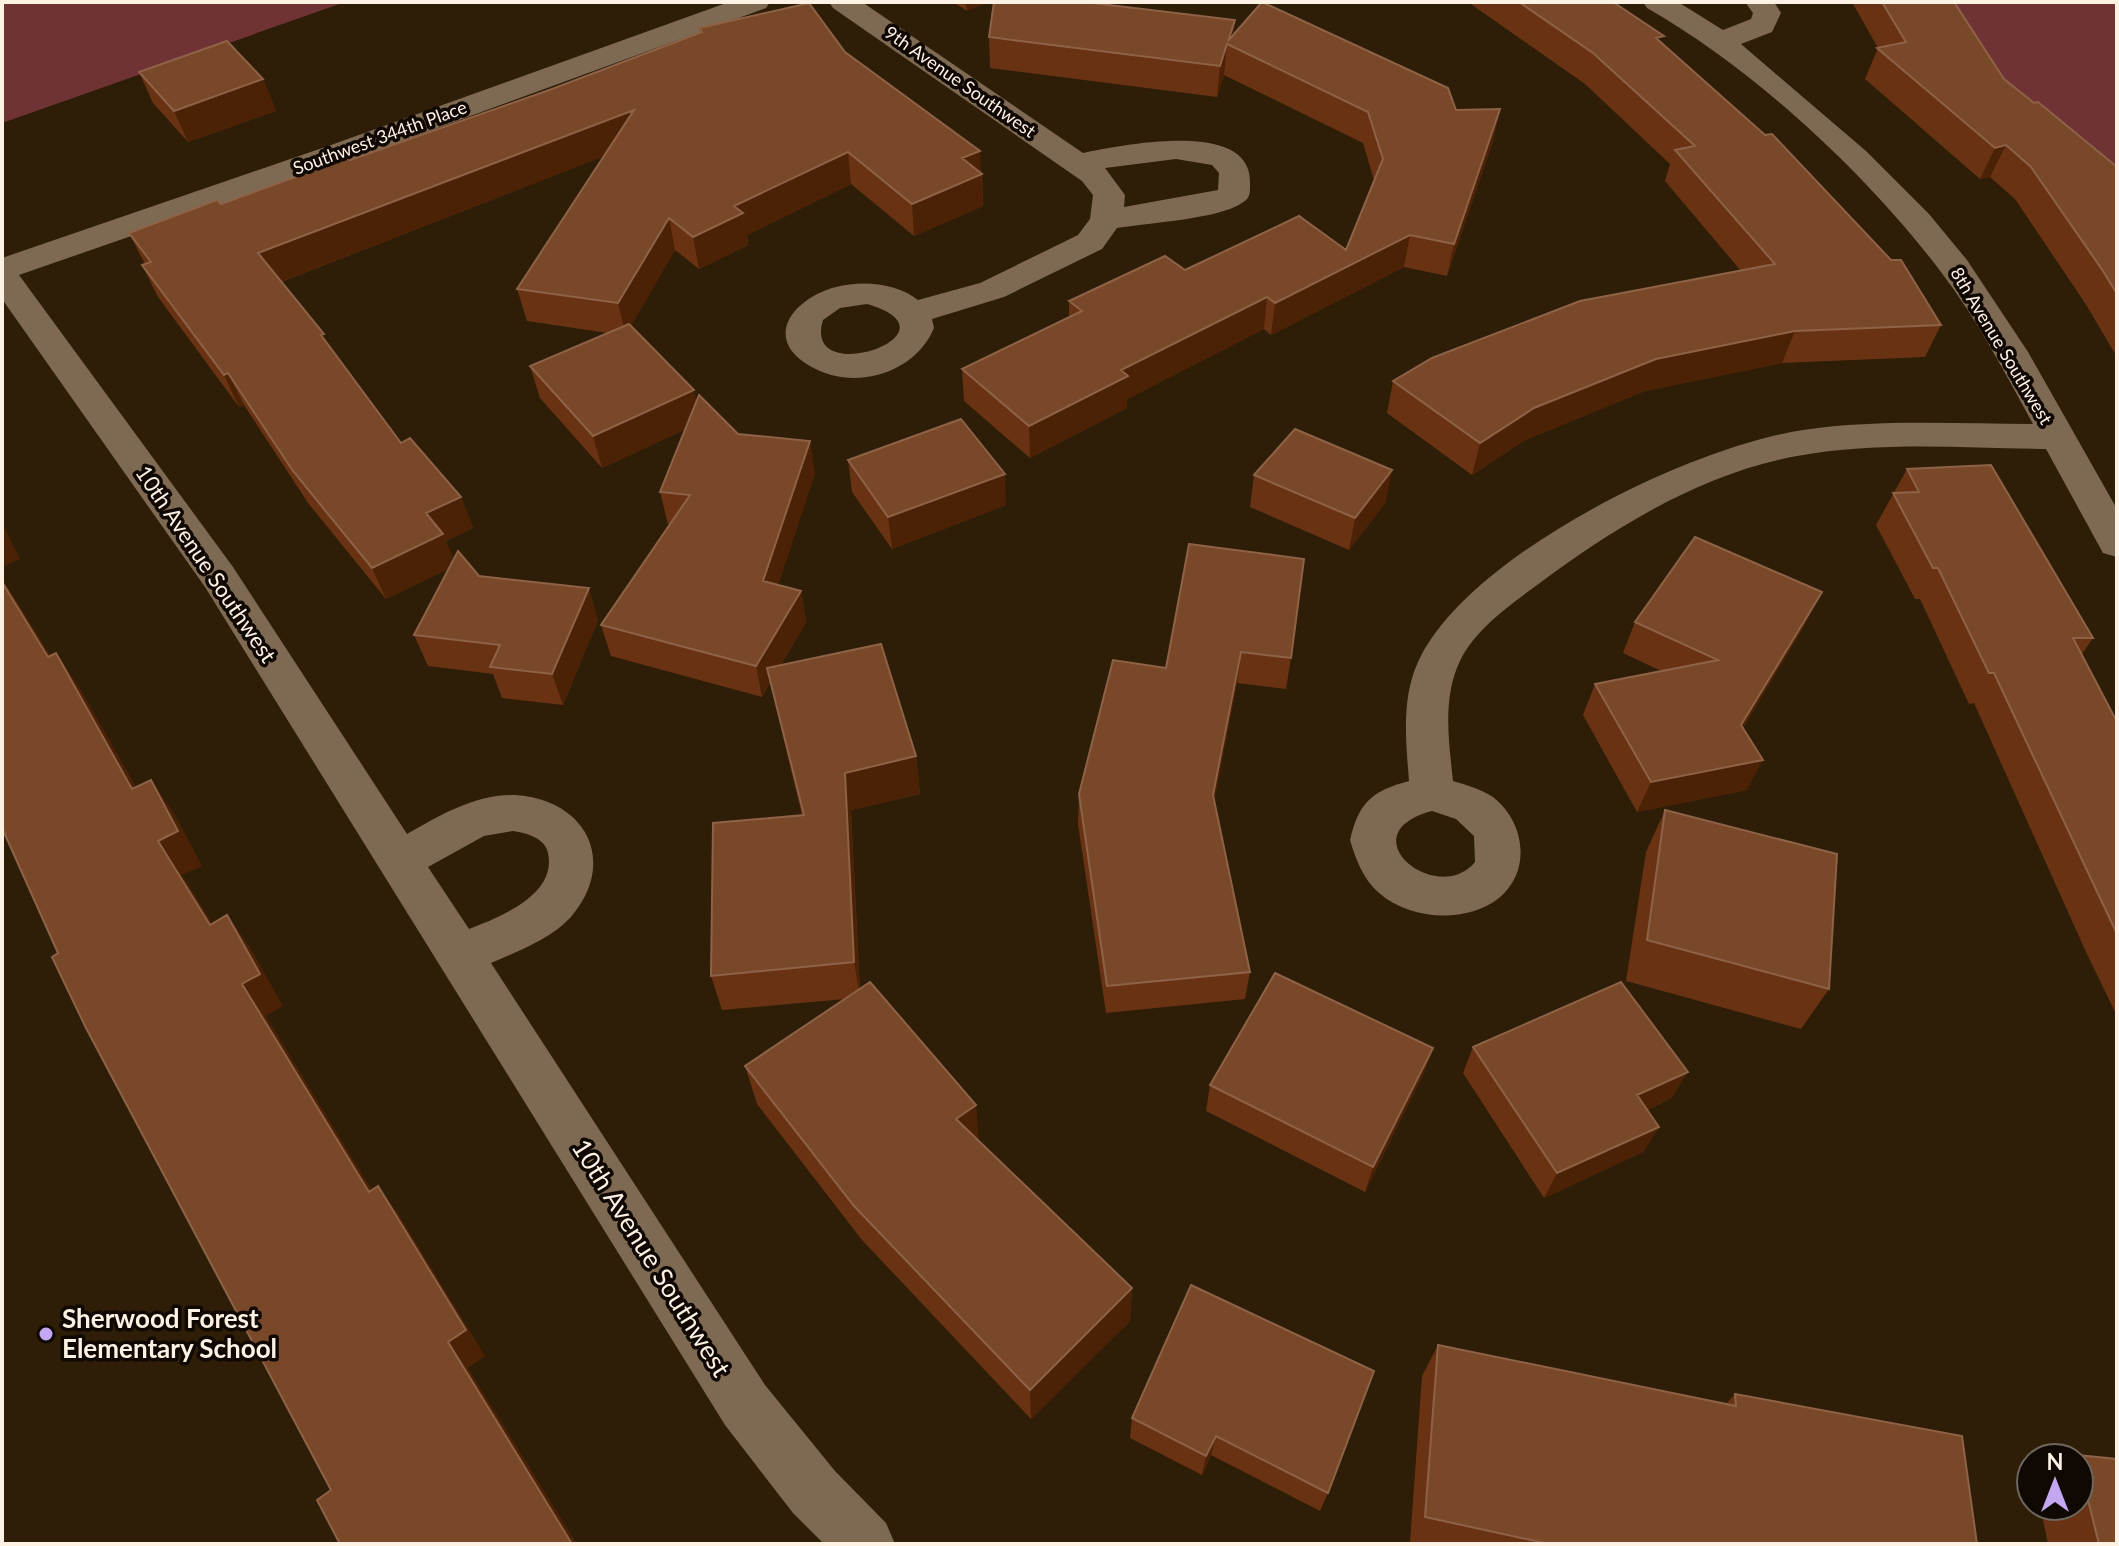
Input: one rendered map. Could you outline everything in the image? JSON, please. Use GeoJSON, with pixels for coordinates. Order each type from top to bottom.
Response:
{"type":"FeatureCollection","features":[{"type":"Feature","properties":{"kind":"street","name":"Southwest 344th Place"},"geometry":{"type":"LineString","coordinates":[[2,272],[756,2]]}},
{"type":"Feature","properties":{"kind":"street","name":"9th Avenue Southwest"},"geometry":{"type":"LineString","coordinates":[[843,2],[1093,174],[1109,195],[1106,220]]}},
{"type":"Feature","properties":{"kind":"street","name":"8th Avenue Southwest"},"geometry":{"type":"LineString","coordinates":[[1657,2],[1718,40],[1842,145],[1935,240],[1973,292],[2117,543]]}},
{"type":"Feature","properties":{"kind":"street"},"geometry":{"type":"LineString","coordinates":[[1718,40],[1761,27],[1767,21],[1767,13],[1759,2]]}},
{"type":"Feature","properties":{"kind":"street"},"geometry":{"type":"LineString","coordinates":[[913,313],[992,290],[1090,242],[1106,220],[1220,202],[1234,195],[1237,184],[1234,169],[1219,154],[1194,150],[1166,150],[1077,163]]}},
{"type":"Feature","properties":{"kind":"street","name":"10th Avenue Southwest"},"geometry":{"type":"LineString","coordinates":[[2,272],[219,577],[745,1405],[814,1492],[865,1544]]}},
{"type":"Feature","properties":{"kind":"street"},"geometry":{"type":"LineString","coordinates":[[1432,793],[1429,704],[1439,660],[1451,642],[1508,585],[1635,500],[1695,473],[1765,450],[1834,439],[2056,437]]}},
{"type":"Feature","properties":{"kind":"street"},"geometry":{"type":"LineString","coordinates":[[399,861],[469,824],[505,814],[518,813],[541,818],[559,828],[570,844],[574,864],[568,885],[553,905],[532,920],[459,955]]}},
{"type":"Feature","properties":{"kind":"shaded area"},"geometry":{"type":"Polygon","coordinates":[[[2,2],[345,2],[2,123],[2,2]]]}},
{"type":"Feature","properties":{"kind":"shaded area"},"geometry":{"type":"Polygon","coordinates":[[[1930,2],[2117,2],[2117,227],[1930,2]]]}},
{"type":"Feature","properties":{"kind":"building"},"geometry":{"type":"Polygon","coordinates":[[[994,2],[1084,2],[1235,20],[1228,41],[1262,2],[1448,88],[1456,110],[1500,109],[1454,244],[1410,235],[1275,303],[1267,297],[1121,370],[1128,376],[1029,426],[962,369],[1082,311],[1069,301],[1165,256],[1185,270],[1299,216],[1346,250],[1383,159],[1368,112],[1227,44],[1220,66],[989,37],[994,2]]]}},
{"type":"Feature","properties":{"kind":"building"},"geometry":{"type":"Polygon","coordinates":[[[1519,2],[1613,2],[1664,36],[1656,38],[1765,135],[1772,134],[1891,260],[1901,260],[1941,325],[1795,331],[1656,359],[1534,408],[1480,443],[1393,381],[1432,358],[1580,301],[1775,264],[1675,150],[1695,146],[1593,53],[1519,2]]]}},
{"type":"Feature","properties":{"kind":"building"},"geometry":{"type":"Polygon","coordinates":[[[1882,2],[1954,2],[2004,79],[2034,103],[2038,102],[2117,167],[2117,294],[2031,167],[2006,145],[1995,148],[1877,48],[1906,42],[1882,2]]]}},
{"type":"Feature","properties":{"kind":"building"},"geometry":{"type":"Polygon","coordinates":[[[809,3],[845,52],[980,151],[962,158],[982,174],[912,204],[848,152],[734,206],[743,213],[693,237],[669,218],[618,303],[517,289],[634,110],[258,253],[324,334],[321,335],[401,443],[410,438],[461,497],[426,513],[443,534],[372,568],[293,471],[228,373],[224,375],[142,265],[151,262],[129,233],[217,200],[221,204],[552,89],[702,32],[699,28],[809,3]]]}},
{"type":"Feature","properties":{"kind":"building"},"geometry":{"type":"Polygon","coordinates":[[[227,41],[263,79],[174,111],[139,72],[227,41]]]}},
{"type":"Feature","properties":{"kind":"building"},"geometry":{"type":"Polygon","coordinates":[[[629,324],[694,390],[593,436],[530,366],[629,324]]]}},
{"type":"Feature","properties":{"kind":"building"},"geometry":{"type":"Polygon","coordinates":[[[699,395],[738,434],[810,441],[763,581],[801,591],[756,666],[601,625],[690,495],[660,492],[699,395]]]}},
{"type":"Feature","properties":{"kind":"building"},"geometry":{"type":"Polygon","coordinates":[[[961,419],[1005,474],[888,517],[848,460],[961,419]]]}},
{"type":"Feature","properties":{"kind":"building"},"geometry":{"type":"Polygon","coordinates":[[[1295,429],[1392,470],[1355,518],[1254,475],[1295,429]]]}},
{"type":"Feature","properties":{"kind":"building"},"geometry":{"type":"Polygon","coordinates":[[[1991,465],[2093,638],[2073,638],[2117,722],[2117,934],[1994,673],[1989,673],[1938,568],[1933,568],[1893,493],[1919,492],[1907,469],[1991,465]]]}},
{"type":"Feature","properties":{"kind":"building"},"geometry":{"type":"Polygon","coordinates":[[[1695,537],[1822,592],[1741,725],[1763,760],[1651,782],[1595,684],[1718,660],[1635,622],[1695,537]]]}},
{"type":"Feature","properties":{"kind":"building"},"geometry":{"type":"Polygon","coordinates":[[[1189,544],[1304,559],[1291,658],[1241,652],[1213,795],[1250,972],[1107,986],[1079,794],[1113,660],[1166,668],[1189,544]]]}},
{"type":"Feature","properties":{"kind":"building"},"geometry":{"type":"Polygon","coordinates":[[[458,551],[479,576],[589,588],[552,674],[490,667],[500,645],[414,635],[458,551]]]}},
{"type":"Feature","properties":{"kind":"building"},"geometry":{"type":"Polygon","coordinates":[[[2,582],[48,657],[56,653],[132,789],[151,780],[178,831],[158,841],[210,925],[227,915],[260,974],[242,984],[369,1192],[378,1186],[466,1330],[448,1342],[572,1544],[340,1544],[317,1500],[331,1490],[86,1028],[52,957],[58,953],[2,828],[2,582]]]}},
{"type":"Feature","properties":{"kind":"building"},"geometry":{"type":"Polygon","coordinates":[[[881,644],[916,756],[845,773],[854,962],[711,976],[713,823],[804,815],[767,668],[881,644]]]}},
{"type":"Feature","properties":{"kind":"building"},"geometry":{"type":"Polygon","coordinates":[[[1665,810],[1837,854],[1829,989],[1647,940],[1665,810]]]}},
{"type":"Feature","properties":{"kind":"building"},"geometry":{"type":"Polygon","coordinates":[[[1275,973],[1433,1048],[1373,1167],[1210,1085],[1275,973]]]}},
{"type":"Feature","properties":{"kind":"building"},"geometry":{"type":"Polygon","coordinates":[[[870,982],[976,1105],[956,1119],[1132,1288],[1030,1390],[854,1206],[745,1066],[870,982]]]}},
{"type":"Feature","properties":{"kind":"building"},"geometry":{"type":"Polygon","coordinates":[[[1621,982],[1688,1072],[1637,1095],[1659,1127],[1557,1173],[1473,1047],[1621,982]]]}},
{"type":"Feature","properties":{"kind":"building"},"geometry":{"type":"Polygon","coordinates":[[[1191,1285],[1374,1371],[1328,1493],[1216,1436],[1206,1456],[1132,1418],[1191,1285]]]}},
{"type":"Feature","properties":{"kind":"building"},"geometry":{"type":"Polygon","coordinates":[[[1438,1345],[1736,1406],[1735,1394],[1962,1436],[1977,1544],[1549,1544],[1425,1517],[1438,1345]]]}},
{"type":"Feature","properties":{"kind":"building"},"geometry":{"type":"Polygon","coordinates":[[[2095,1457],[2117,1459],[2117,1544],[2099,1544],[2094,1522],[2095,1457]]]}},
{"type":"Feature","properties":{"kind":"place","name":"Sherwood Forest Elementary School"},"geometry":{"type":"Point","coordinates":[46,1334]}}]}
